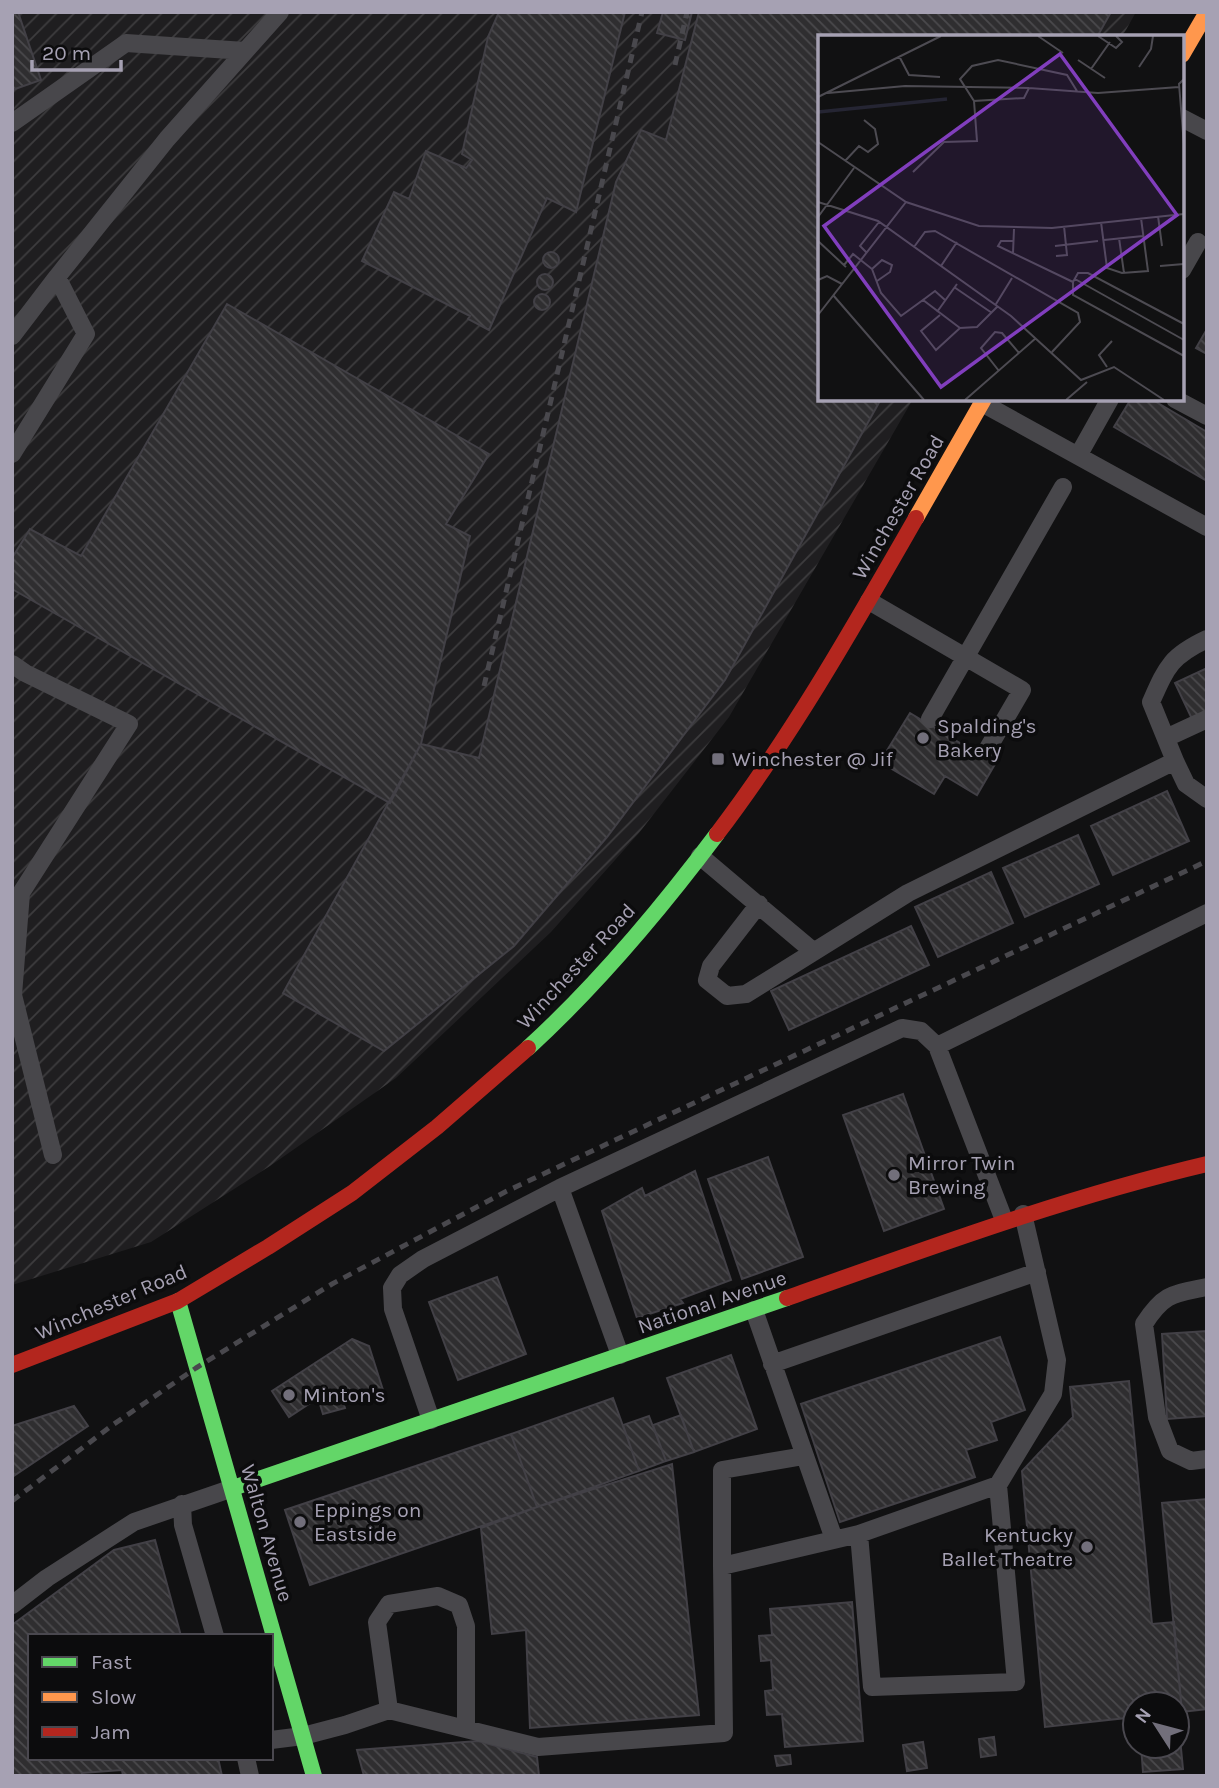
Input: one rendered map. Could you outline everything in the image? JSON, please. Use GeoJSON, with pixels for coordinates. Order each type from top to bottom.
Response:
{"type":"FeatureCollection","features":[{"type":"Feature","properties":{"kind":"street"},"geometry":{"type":"LineString","coordinates":[[1184,52],[1207,12]]}},
{"type":"Feature","properties":{"kind":"street","name":"Winchester Road"},"geometry":{"type":"LineString","coordinates":[[12,1365],[178,1301],[352,1193],[497,1077],[559,1019],[616,958],[756,783],[832,665],[983,401]]}},
{"type":"Feature","properties":{"kind":"street","name":"National Avenue"},"geometry":{"type":"LineString","coordinates":[[233,1488],[754,1310],[1004,1220],[1170,1172],[1207,1164]]}},
{"type":"Feature","properties":{"kind":"street","name":"Walton Avenue"},"geometry":{"type":"LineString","coordinates":[[178,1301],[233,1488],[268,1634]]}},
{"type":"Feature","properties":{"kind":"street","name":"Walton Avenue"},"geometry":{"type":"LineString","coordinates":[[273,1655],[278,1676],[303,1736],[314,1776]]}},
{"type":"Feature","properties":{"kind":"lane"},"geometry":{"type":"LineString","coordinates":[[12,336],[167,139],[280,12]]}},
{"type":"Feature","properties":{"kind":"lane"},"geometry":{"type":"LineString","coordinates":[[12,123],[126,43],[246,51]]}},
{"type":"Feature","properties":{"kind":"lane"},"geometry":{"type":"LineString","coordinates":[[1184,119],[1207,131]]}},
{"type":"Feature","properties":{"kind":"lane"},"geometry":{"type":"LineString","coordinates":[[1184,266],[1196,241]]}},
{"type":"Feature","properties":{"kind":"lane"},"geometry":{"type":"LineString","coordinates":[[12,454],[86,334],[57,277]]}},
{"type":"Feature","properties":{"kind":"lane"},"geometry":{"type":"LineString","coordinates":[[983,401],[1207,527]]}},
{"type":"Feature","properties":{"kind":"lane"},"geometry":{"type":"LineString","coordinates":[[1078,456],[1109,401]]}},
{"type":"Feature","properties":{"kind":"lane"},"geometry":{"type":"LineString","coordinates":[[1179,401],[1207,416]]}},
{"type":"Feature","properties":{"kind":"lane"},"geometry":{"type":"LineString","coordinates":[[930,719],[1063,487]]}},
{"type":"Feature","properties":{"kind":"lane"},"geometry":{"type":"LineString","coordinates":[[869,601],[1022,690],[987,750]]}},
{"type":"Feature","properties":{"kind":"lane"},"geometry":{"type":"LineString","coordinates":[[1207,639],[1182,651],[1164,672],[1151,702],[1186,784],[1207,799]]}},
{"type":"Feature","properties":{"kind":"lane"},"geometry":{"type":"LineString","coordinates":[[12,663],[25,673],[129,724],[21,893],[13,995],[53,1154]]}},
{"type":"Feature","properties":{"kind":"lane"},"geometry":{"type":"LineString","coordinates":[[1166,738],[1207,719]]}},
{"type":"Feature","properties":{"kind":"lane"},"geometry":{"type":"LineString","coordinates":[[759,904],[711,966],[707,980],[727,996],[746,994],[908,893],[1175,761]]}},
{"type":"Feature","properties":{"kind":"lane"},"geometry":{"type":"LineString","coordinates":[[700,856],[814,952]]}},
{"type":"Feature","properties":{"kind":"lane"},"geometry":{"type":"LineString","coordinates":[[937,1046],[1207,913]]}},
{"type":"Feature","properties":{"kind":"lane"},"geometry":{"type":"LineString","coordinates":[[431,1420],[393,1309],[393,1288],[400,1275],[423,1259],[560,1188],[902,1028],[921,1031],[937,1046],[1004,1220]]}},
{"type":"Feature","properties":{"kind":"lane"},"geometry":{"type":"LineString","coordinates":[[560,1188],[620,1355]]}},
{"type":"Feature","properties":{"kind":"lane"},"geometry":{"type":"LineString","coordinates":[[859,1534],[872,1687],[1016,1682],[998,1485],[1054,1394],[1057,1360],[1023,1214]]}},
{"type":"Feature","properties":{"kind":"lane"},"geometry":{"type":"LineString","coordinates":[[772,1364],[1037,1272]]}},
{"type":"Feature","properties":{"kind":"lane"},"geometry":{"type":"LineString","coordinates":[[1207,1287],[1169,1295],[1153,1310],[1144,1324],[1157,1417],[1170,1451],[1191,1461],[1207,1459]]}},
{"type":"Feature","properties":{"kind":"lane"},"geometry":{"type":"LineString","coordinates":[[754,1310],[834,1539]]}},
{"type":"Feature","properties":{"kind":"lane"},"geometry":{"type":"LineString","coordinates":[[273,1740],[303,1736],[388,1710],[466,1727],[538,1747],[724,1733],[722,1470],[804,1456]]}},
{"type":"Feature","properties":{"kind":"lane"},"geometry":{"type":"LineString","coordinates":[[722,1566],[859,1534],[998,1485]]}},
{"type":"Feature","properties":{"kind":"lane"},"geometry":{"type":"LineString","coordinates":[[12,1605],[57,1571],[134,1522],[233,1488]]}},
{"type":"Feature","properties":{"kind":"lane"},"geometry":{"type":"LineString","coordinates":[[182,1504],[183,1525],[214,1634]]}},
{"type":"Feature","properties":{"kind":"lane"},"geometry":{"type":"LineString","coordinates":[[388,1710],[377,1622],[389,1604],[438,1596],[459,1605],[466,1626],[466,1727]]}},
{"type":"Feature","properties":{"kind":"shaded area"},"geometry":{"type":"Polygon","coordinates":[[[12,12],[1136,12],[1123,35],[818,35],[818,401],[912,401],[729,717],[639,833],[551,932],[396,1078],[270,1166],[151,1242],[12,1285],[12,12]]]}},
{"type":"Feature","properties":{"kind":"building"},"geometry":{"type":"Polygon","coordinates":[[[12,12],[18,12],[41,80],[12,90],[12,12]]]}},
{"type":"Feature","properties":{"kind":"building"},"geometry":{"type":"Polygon","coordinates":[[[499,12],[625,12],[576,212],[547,198],[489,330],[468,319],[470,316],[362,261],[394,192],[409,199],[426,151],[466,168],[472,160],[462,154],[488,37],[499,12]]]}},
{"type":"Feature","properties":{"kind":"building"},"geometry":{"type":"Polygon","coordinates":[[[663,12],[692,12],[685,40],[657,33],[663,12]]]}},
{"type":"Feature","properties":{"kind":"building"},"geometry":{"type":"Polygon","coordinates":[[[699,12],[1111,12],[1098,35],[818,35],[818,401],[880,401],[725,680],[607,837],[514,946],[384,1051],[283,993],[421,744],[479,758],[616,182],[641,130],[666,140],[699,12]]]}},
{"type":"Feature","properties":{"kind":"building"},"geometry":{"type":"Polygon","coordinates":[[[548,252],[554,252],[559,260],[557,266],[548,268],[543,263],[543,257],[548,252]]]}},
{"type":"Feature","properties":{"kind":"building"},"geometry":{"type":"Polygon","coordinates":[[[545,274],[551,276],[551,288],[545,290],[539,288],[537,282],[539,276],[545,274]]]}},
{"type":"Feature","properties":{"kind":"building"},"geometry":{"type":"Polygon","coordinates":[[[542,294],[548,296],[548,308],[542,310],[536,308],[534,302],[536,296],[542,294]]]}},
{"type":"Feature","properties":{"kind":"building"},"geometry":{"type":"Polygon","coordinates":[[[227,304],[489,454],[446,524],[470,536],[421,744],[390,803],[12,589],[12,558],[30,529],[81,556],[227,304]]]}},
{"type":"Feature","properties":{"kind":"building"},"geometry":{"type":"Polygon","coordinates":[[[1207,329],[1207,354],[1196,348],[1207,329]]]}},
{"type":"Feature","properties":{"kind":"building"},"geometry":{"type":"Polygon","coordinates":[[[1130,401],[1154,401],[1207,432],[1207,481],[1114,427],[1130,401]]]}},
{"type":"Feature","properties":{"kind":"building"},"geometry":{"type":"Polygon","coordinates":[[[1207,668],[1207,712],[1192,719],[1175,683],[1207,668]]]}},
{"type":"Feature","properties":{"kind":"building","name":"Spalding's Bakery"},"geometry":{"type":"Polygon","coordinates":[[[910,713],[995,764],[977,795],[945,776],[934,794],[880,762],[910,713]]]}},
{"type":"Feature","properties":{"kind":"building"},"geometry":{"type":"Polygon","coordinates":[[[1167,791],[1189,841],[1113,875],[1091,826],[1167,791]]]}},
{"type":"Feature","properties":{"kind":"building"},"geometry":{"type":"Polygon","coordinates":[[[1078,835],[1099,884],[1025,917],[1003,868],[1078,835]]]}},
{"type":"Feature","properties":{"kind":"building"},"geometry":{"type":"Polygon","coordinates":[[[991,872],[1013,923],[938,957],[915,907],[991,872]]]}},
{"type":"Feature","properties":{"kind":"building"},"geometry":{"type":"Polygon","coordinates":[[[911,926],[929,965],[789,1030],[771,991],[911,926]]]}},
{"type":"Feature","properties":{"kind":"building"},"geometry":{"type":"Polygon","coordinates":[[[903,1094],[944,1209],[884,1231],[843,1115],[903,1094]]]}},
{"type":"Feature","properties":{"kind":"building"},"geometry":{"type":"Polygon","coordinates":[[[768,1157],[803,1257],[742,1279],[708,1179],[768,1157]]]}},
{"type":"Feature","properties":{"kind":"building"},"geometry":{"type":"Polygon","coordinates":[[[695,1171],[731,1280],[680,1299],[683,1303],[637,1318],[602,1211],[642,1188],[645,1196],[695,1171]]]}},
{"type":"Feature","properties":{"kind":"building"},"geometry":{"type":"Polygon","coordinates":[[[497,1277],[526,1354],[458,1380],[429,1302],[497,1277]]]}},
{"type":"Feature","properties":{"kind":"building"},"geometry":{"type":"Polygon","coordinates":[[[1207,1331],[1207,1416],[1167,1419],[1162,1334],[1207,1331]]]}},
{"type":"Feature","properties":{"kind":"building"},"geometry":{"type":"Polygon","coordinates":[[[1000,1337],[1025,1410],[991,1422],[997,1440],[966,1450],[975,1477],[840,1522],[801,1404],[1000,1337]]]}},
{"type":"Feature","properties":{"kind":"building"},"geometry":{"type":"Polygon","coordinates":[[[352,1339],[369,1346],[383,1390],[343,1402],[345,1408],[323,1414],[318,1398],[289,1417],[272,1391],[352,1339]]]}},
{"type":"Feature","properties":{"kind":"building"},"geometry":{"type":"Polygon","coordinates":[[[731,1355],[757,1429],[694,1452],[667,1378],[731,1355]]]}},
{"type":"Feature","properties":{"kind":"building","name":"Kentucky Ballet Theatre"},"geometry":{"type":"Polygon","coordinates":[[[1129,1381],[1152,1624],[1174,1622],[1180,1690],[1121,1690],[1121,1719],[1045,1727],[1022,1471],[1073,1417],[1070,1387],[1129,1381]]]}},
{"type":"Feature","properties":{"kind":"building"},"geometry":{"type":"Polygon","coordinates":[[[613,1398],[639,1471],[537,1507],[511,1434],[613,1398]]]}},
{"type":"Feature","properties":{"kind":"building"},"geometry":{"type":"Polygon","coordinates":[[[74,1406],[88,1426],[12,1477],[12,1426],[74,1406]]]}},
{"type":"Feature","properties":{"kind":"building"},"geometry":{"type":"Polygon","coordinates":[[[681,1415],[694,1452],[666,1461],[653,1425],[681,1415]]]}},
{"type":"Feature","properties":{"kind":"building"},"geometry":{"type":"Polygon","coordinates":[[[649,1416],[666,1461],[639,1471],[623,1425],[649,1416]]]}},
{"type":"Feature","properties":{"kind":"building"},"geometry":{"type":"Polygon","coordinates":[[[511,1434],[537,1507],[310,1585],[285,1510],[511,1434]]]}},
{"type":"Feature","properties":{"kind":"building"},"geometry":{"type":"Polygon","coordinates":[[[672,1464],[699,1715],[530,1728],[526,1630],[492,1634],[481,1528],[537,1507],[672,1464]]]}},
{"type":"Feature","properties":{"kind":"building"},"geometry":{"type":"Polygon","coordinates":[[[1207,1499],[1207,1709],[1191,1711],[1191,1690],[1180,1690],[1162,1503],[1207,1499]]]}},
{"type":"Feature","properties":{"kind":"building"},"geometry":{"type":"Polygon","coordinates":[[[155,1540],[180,1634],[28,1634],[28,1760],[218,1760],[222,1776],[123,1776],[122,1770],[82,1773],[82,1776],[12,1776],[12,1625],[114,1550],[155,1540]]]}},
{"type":"Feature","properties":{"kind":"building"},"geometry":{"type":"Polygon","coordinates":[[[852,1602],[863,1741],[785,1747],[782,1714],[767,1715],[765,1691],[773,1690],[771,1660],[761,1661],[759,1636],[772,1635],[770,1609],[852,1602]]]}},
{"type":"Feature","properties":{"kind":"building"},"geometry":{"type":"Polygon","coordinates":[[[994,1737],[996,1755],[981,1757],[979,1739],[994,1737]]]}},
{"type":"Feature","properties":{"kind":"building"},"geometry":{"type":"Polygon","coordinates":[[[478,1741],[537,1757],[539,1776],[364,1776],[357,1750],[478,1741]]]}},
{"type":"Feature","properties":{"kind":"building"},"geometry":{"type":"Polygon","coordinates":[[[923,1742],[927,1768],[907,1771],[903,1745],[923,1742]]]}},
{"type":"Feature","properties":{"kind":"building"},"geometry":{"type":"Polygon","coordinates":[[[790,1755],[791,1764],[777,1766],[775,1756],[790,1755]]]}},
{"type":"Feature","properties":{"kind":"building"},"geometry":{"type":"Polygon","coordinates":[[[1142,1760],[1182,1760],[1183,1769],[1143,1772],[1142,1760]]]}},
{"type":"Feature","properties":{"kind":"railway"},"geometry":{"type":"LineString","coordinates":[[484,686],[642,12]]}},
{"type":"Feature","properties":{"kind":"railway"},"geometry":{"type":"LineString","coordinates":[[675,65],[687,12]]}},
{"type":"Feature","properties":{"kind":"railway"},"geometry":{"type":"LineString","coordinates":[[12,1501],[114,1424],[196,1368],[332,1284],[505,1192],[1207,861]]}},
{"type":"Feature","properties":{"kind":"traffic: fast"},"geometry":{"type":"LineString","coordinates":[[528,1048],[627,946],[717,834]]}},
{"type":"Feature","properties":{"kind":"traffic: fast"},"geometry":{"type":"LineString","coordinates":[[233,1488],[787,1298]]}},
{"type":"Feature","properties":{"kind":"traffic: fast"},"geometry":{"type":"LineString","coordinates":[[178,1301],[314,1776]]}},
{"type":"Feature","properties":{"kind":"traffic: slow"},"geometry":{"type":"LineString","coordinates":[[1184,52],[1207,12]]}},
{"type":"Feature","properties":{"kind":"traffic: slow"},"geometry":{"type":"LineString","coordinates":[[916,518],[983,401]]}},
{"type":"Feature","properties":{"kind":"traffic: jam"},"geometry":{"type":"LineString","coordinates":[[717,834],[797,719],[916,518]]}},
{"type":"Feature","properties":{"kind":"traffic: jam"},"geometry":{"type":"LineString","coordinates":[[12,1365],[178,1301],[268,1247],[352,1193],[437,1127],[528,1048]]}},
{"type":"Feature","properties":{"kind":"traffic: jam"},"geometry":{"type":"LineString","coordinates":[[787,1298],[1047,1208],[1207,1164]]}},
{"type":"Feature","properties":{"kind":"place","name":"Spalding's Bakery"},"geometry":{"type":"Point","coordinates":[923,738]}},
{"type":"Feature","properties":{"kind":"place","name":"Winchester @ Jif"},"geometry":{"type":"Point","coordinates":[718,759]}},
{"type":"Feature","properties":{"kind":"place","name":"Mirror Twin Brewing"},"geometry":{"type":"Point","coordinates":[894,1175]}},
{"type":"Feature","properties":{"kind":"place","name":"Minton's"},"geometry":{"type":"Point","coordinates":[289,1395]}},
{"type":"Feature","properties":{"kind":"place","name":"Eppings on Eastside"},"geometry":{"type":"Point","coordinates":[300,1522]}},
{"type":"Feature","properties":{"kind":"place","name":"Kentucky Ballet Theatre"},"geometry":{"type":"Point","coordinates":[1087,1547]}}]}
